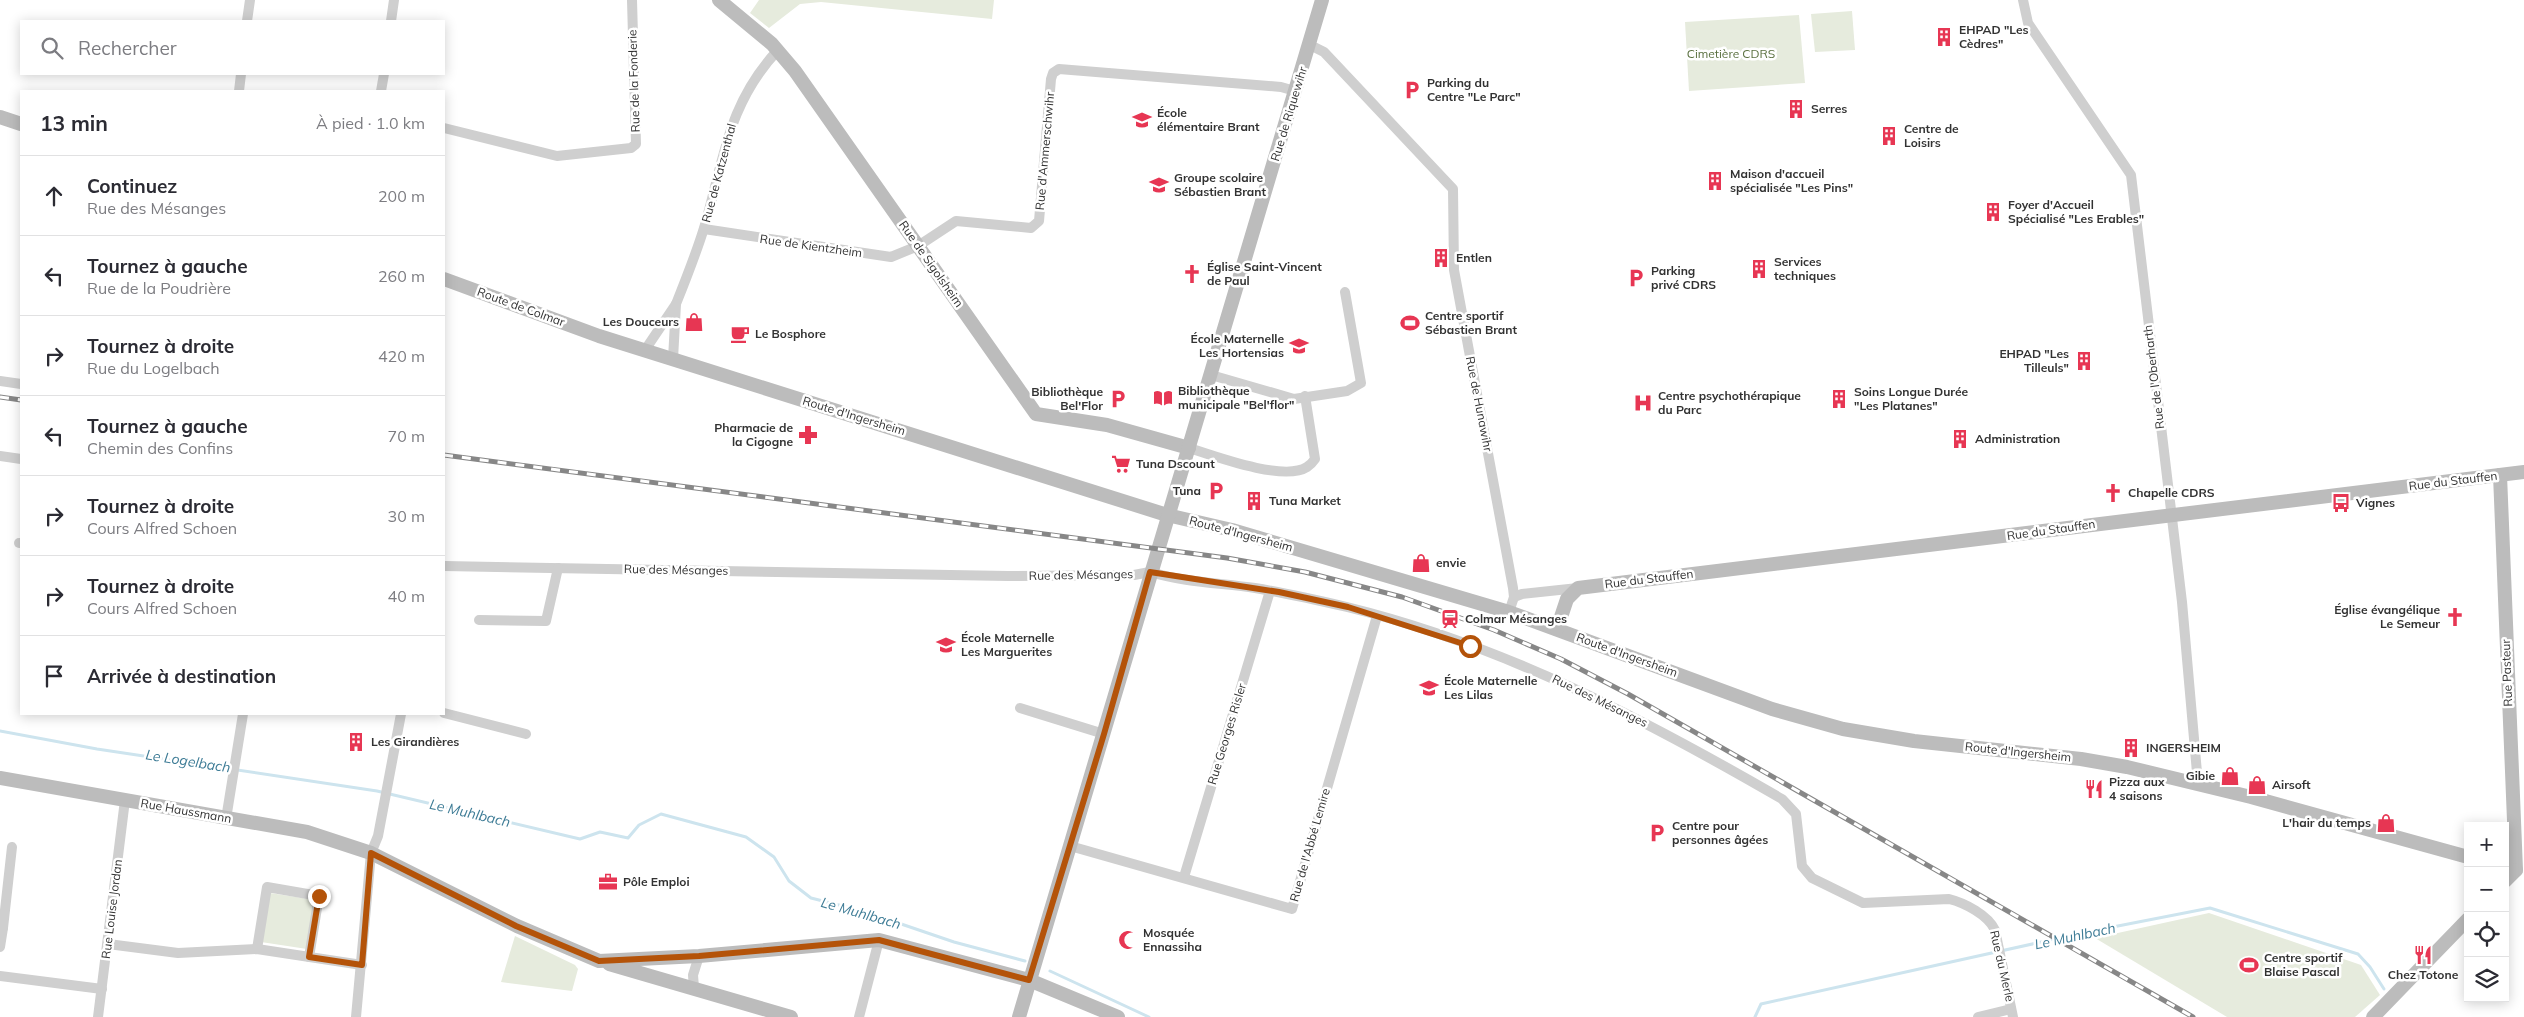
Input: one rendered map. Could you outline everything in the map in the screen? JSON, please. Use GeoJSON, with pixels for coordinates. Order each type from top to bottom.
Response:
{"type":"FeatureCollection","features":[{"type":"Feature","properties":{"kind":"street"},"geometry":{"type":"LineString","coordinates":[[247,20],[250,0]]}},
{"type":"Feature","properties":{"kind":"street"},"geometry":{"type":"LineString","coordinates":[[391,20],[394,0]]}},
{"type":"Feature","properties":{"kind":"street","name":"Rue de la Fonderie"},"geometry":{"type":"LineString","coordinates":[[445,128],[557,156],[631,148],[636,144],[632,0]]}},
{"type":"Feature","properties":{"kind":"street","name":"Rue de Sigolsheim"},"geometry":{"type":"LineString","coordinates":[[719,0],[752,25],[778,50],[883,194],[1036,414],[1107,425],[1189,448]]}},
{"type":"Feature","properties":{"kind":"street","name":"Rue de Riquewihr"},"geometry":{"type":"LineString","coordinates":[[1019,1017],[1104,734],[1150,572],[1212,374],[1322,0]]}},
{"type":"Feature","properties":{"kind":"street","name":"Rue de l'Oberharth"},"geometry":{"type":"LineString","coordinates":[[2022,0],[2028,23],[2131,175],[2182,602],[2198,784]]}},
{"type":"Feature","properties":{"kind":"street","name":"Rue de Hunawihr"},"geometry":{"type":"LineString","coordinates":[[1310,45],[1324,52],[1453,189],[1454,270],[1514,598],[1509,612]]}},
{"type":"Feature","properties":{"kind":"street","name":"Rue de Katzenthal"},"geometry":{"type":"LineString","coordinates":[[645,350],[676,304],[704,229],[735,116],[759,70],[778,50]]}},
{"type":"Feature","properties":{"kind":"street","name":"Rue d'Ammerschwihr"},"geometry":{"type":"LineString","coordinates":[[918,246],[956,221],[1024,228],[1031,228],[1039,221],[1051,79],[1053,73],[1059,69],[1281,87],[1295,91]]}},
{"type":"Feature","properties":{"kind":"street"},"geometry":{"type":"LineString","coordinates":[[239,90],[241,75]]}},
{"type":"Feature","properties":{"kind":"street"},"geometry":{"type":"LineString","coordinates":[[381,90],[384,75]]}},
{"type":"Feature","properties":{"kind":"street"},"geometry":{"type":"LineString","coordinates":[[0,117],[20,124]]}},
{"type":"Feature","properties":{"kind":"street","name":"Rue de Kientzheim"},"geometry":{"type":"LineString","coordinates":[[704,229],[891,257],[918,246]]}},
{"type":"Feature","properties":{"kind":"street","name":"Route de Colmar"},"geometry":{"type":"LineString","coordinates":[[445,279],[599,336]]}},
{"type":"Feature","properties":{"kind":"street"},"geometry":{"type":"LineString","coordinates":[[1212,374],[1294,399],[1347,391],[1361,382],[1345,292]]}},
{"type":"Feature","properties":{"kind":"street","name":"Rue de Katzenthal"},"geometry":{"type":"LineString","coordinates":[[673,359],[676,304]]}},
{"type":"Feature","properties":{"kind":"street","name":"Route d'Ingersheim"},"geometry":{"type":"LineString","coordinates":[[599,336],[1167,515],[1232,530],[1509,612],[1772,710],[1843,729],[1914,741],[2080,759],[2127,767],[2198,784],[2464,856]]}},
{"type":"Feature","properties":{"kind":"street"},"geometry":{"type":"LineString","coordinates":[[0,381],[20,384]]}},
{"type":"Feature","properties":{"kind":"street"},"geometry":{"type":"LineString","coordinates":[[1189,448],[1257,468],[1285,472],[1306,468],[1315,459],[1305,396]]}},
{"type":"Feature","properties":{"kind":"street"},"geometry":{"type":"LineString","coordinates":[[0,456],[20,459]]}},
{"type":"Feature","properties":{"kind":"street","name":"Rue du Stauffen"},"geometry":{"type":"LineString","coordinates":[[1514,598],[1522,594],[1946,544],[2171,514],[2524,472]]}},
{"type":"Feature","properties":{"kind":"street","name":"Rue Pasteur"},"geometry":{"type":"LineString","coordinates":[[2500,476],[2515,870]]}},
{"type":"Feature","properties":{"kind":"street","name":"Rue des Mésanges"},"geometry":{"type":"LineString","coordinates":[[445,566],[1008,576],[1127,575],[1150,572],[1270,591],[1377,616],[1490,652],[1557,680],[1641,720],[1782,799],[1796,814],[1804,871],[1812,878],[1851,900],[1872,903],[1949,900],[1961,903],[1986,918]]}},
{"type":"Feature","properties":{"kind":"street"},"geometry":{"type":"LineString","coordinates":[[478,620],[546,621],[558,568]]}},
{"type":"Feature","properties":{"kind":"street"},"geometry":{"type":"LineString","coordinates":[[1557,629],[1567,600],[1578,588]]}},
{"type":"Feature","properties":{"kind":"street","name":"Rue Georges Risler"},"geometry":{"type":"LineString","coordinates":[[1184,877],[1270,591]]}},
{"type":"Feature","properties":{"kind":"street","name":"Rue de l'Abbé Lemire"},"geometry":{"type":"LineString","coordinates":[[1070,846],[1292,909],[1377,616]]}},
{"type":"Feature","properties":{"kind":"street"},"geometry":{"type":"LineString","coordinates":[[1020,708],[1104,734]]}},
{"type":"Feature","properties":{"kind":"street"},"geometry":{"type":"LineString","coordinates":[[445,713],[526,734]]}},
{"type":"Feature","properties":{"kind":"street"},"geometry":{"type":"LineString","coordinates":[[226,819],[243,715]]}},
{"type":"Feature","properties":{"kind":"street"},"geometry":{"type":"LineString","coordinates":[[356,1017],[371,853],[378,836],[401,715]]}},
{"type":"Feature","properties":{"kind":"street","name":"Rue Haussmann"},"geometry":{"type":"LineString","coordinates":[[0,778],[307,832],[371,853],[516,926],[599,961],[791,1017]]}},
{"type":"Feature","properties":{"kind":"street","name":"Rue Louise Jordan"},"geometry":{"type":"LineString","coordinates":[[98,1017],[125,800]]}},
{"type":"Feature","properties":{"kind":"street"},"geometry":{"type":"LineString","coordinates":[[0,947],[12,846]]}},
{"type":"Feature","properties":{"kind":"street"},"geometry":{"type":"LineString","coordinates":[[257,950],[267,887],[319,896],[309,957]]}},
{"type":"Feature","properties":{"kind":"street","name":"Rue du Merle"},"geometry":{"type":"LineString","coordinates":[[1986,918],[1995,930],[2012,1013]]}},
{"type":"Feature","properties":{"kind":"street"},"geometry":{"type":"LineString","coordinates":[[2373,1017],[2464,924]]}},
{"type":"Feature","properties":{"kind":"street"},"geometry":{"type":"LineString","coordinates":[[859,1017],[879,940]]}},
{"type":"Feature","properties":{"kind":"street"},"geometry":{"type":"LineString","coordinates":[[599,961],[699,956],[879,940],[1029,980],[1118,1017]]}},
{"type":"Feature","properties":{"kind":"street"},"geometry":{"type":"LineString","coordinates":[[108,944],[178,953],[257,950],[362,965]]}},
{"type":"Feature","properties":{"kind":"street"},"geometry":{"type":"LineString","coordinates":[[694,988],[694,975],[699,956]]}},
{"type":"Feature","properties":{"kind":"street"},"geometry":{"type":"LineString","coordinates":[[0,976],[102,989]]}},
{"type":"Feature","properties":{"kind":"street"},"geometry":{"type":"LineString","coordinates":[[1978,1017],[2012,1013]]}},
{"type":"Feature","properties":{"kind":"green space"},"geometry":{"type":"Polygon","coordinates":[[[759,0],[994,0],[992,19],[821,2],[800,4],[769,28],[750,13],[759,0]]]}},
{"type":"Feature","properties":{"kind":"green space"},"geometry":{"type":"Polygon","coordinates":[[[1852,11],[1855,50],[1815,52],[1811,14],[1852,11]]]}},
{"type":"Feature","properties":{"kind":"green space","name":"Cimetière CDRS"},"geometry":{"type":"Polygon","coordinates":[[[1799,15],[1805,83],[1689,91],[1685,22],[1799,15]]]}},
{"type":"Feature","properties":{"kind":"green space"},"geometry":{"type":"Polygon","coordinates":[[[270,893],[315,900],[307,949],[261,942],[270,893]]]}},
{"type":"Feature","properties":{"kind":"green space","name":"Centre sportif Blaise Pascal"},"geometry":{"type":"Polygon","coordinates":[[[2209,913],[2361,965],[2380,995],[2355,1017],[2227,1017],[2095,938],[2209,913]]]}},
{"type":"Feature","properties":{"kind":"green space"},"geometry":{"type":"Polygon","coordinates":[[[515,936],[575,965],[578,969],[572,991],[501,982],[515,936]]]}},
{"type":"Feature","properties":{"kind":"waterway","name":"Le Muhlbach"},"geometry":{"type":"LineString","coordinates":[[0,731],[97,749],[377,791],[580,839],[600,832],[628,838],[639,825],[661,814],[746,837],[774,857],[789,881],[811,898],[866,912],[954,942],[1025,961]]}},
{"type":"Feature","properties":{"kind":"waterway","name":"Le Muhlbach"},"geometry":{"type":"LineString","coordinates":[[1755,1017],[1761,1004],[2082,933],[2210,908],[2358,954],[2370,967],[2384,989]]}},
{"type":"Feature","properties":{"kind":"waterway","name":"Le Muhlbach"},"geometry":{"type":"LineString","coordinates":[[1050,971],[1149,1017]]}},
{"type":"Feature","properties":{"kind":"railway"},"geometry":{"type":"LineString","coordinates":[[0,397],[20,400]]}},
{"type":"Feature","properties":{"kind":"railway"},"geometry":{"type":"LineString","coordinates":[[445,455],[1227,558],[1305,572],[1402,597],[1494,630],[1561,659],[1628,694],[2193,1017]]}},
{"type":"Feature","properties":{"kind":"place","name":"EHPAD \"Les Cèdres\""},"geometry":{"type":"Point","coordinates":[1944,37]}},
{"type":"Feature","properties":{"kind":"place","name":"Parking du Centre \"Le Parc\""},"geometry":{"type":"Point","coordinates":[1412,90]}},
{"type":"Feature","properties":{"kind":"place","name":"Serres"},"geometry":{"type":"Point","coordinates":[1796,109]}},
{"type":"Feature","properties":{"kind":"place","name":"École élémentaire Brant"},"geometry":{"type":"Point","coordinates":[1142,120]}},
{"type":"Feature","properties":{"kind":"place","name":"Centre de Loisirs"},"geometry":{"type":"Point","coordinates":[1889,136]}},
{"type":"Feature","properties":{"kind":"place","name":"Maison d'accueil spécialisée \"Les Pins\""},"geometry":{"type":"Point","coordinates":[1715,181]}},
{"type":"Feature","properties":{"kind":"place","name":"Groupe scolaire Sébastien Brant"},"geometry":{"type":"Point","coordinates":[1159,185]}},
{"type":"Feature","properties":{"kind":"place","name":"Foyer d'Accueil Spécialisé \"Les Erables\""},"geometry":{"type":"Point","coordinates":[1993,212]}},
{"type":"Feature","properties":{"kind":"place","name":"Entlen"},"geometry":{"type":"Point","coordinates":[1441,258]}},
{"type":"Feature","properties":{"kind":"place","name":"Services techniques"},"geometry":{"type":"Point","coordinates":[1759,269]}},
{"type":"Feature","properties":{"kind":"place","name":"Église Saint-Vincent de Paul"},"geometry":{"type":"Point","coordinates":[1192,274]}},
{"type":"Feature","properties":{"kind":"place","name":"Parking privé CDRS"},"geometry":{"type":"Point","coordinates":[1636,278]}},
{"type":"Feature","properties":{"kind":"place","name":"Les Douceurs"},"geometry":{"type":"Point","coordinates":[694,322]}},
{"type":"Feature","properties":{"kind":"place","name":"Centre sportif Sébastien Brant"},"geometry":{"type":"Point","coordinates":[1410,323]}},
{"type":"Feature","properties":{"kind":"place","name":"Le Bosphore"},"geometry":{"type":"Point","coordinates":[740,334]}},
{"type":"Feature","properties":{"kind":"place","name":"École Maternelle Les Hortensias"},"geometry":{"type":"Point","coordinates":[1299,346]}},
{"type":"Feature","properties":{"kind":"place","name":"EHPAD \"Les Tilleuls\""},"geometry":{"type":"Point","coordinates":[2084,361]}},
{"type":"Feature","properties":{"kind":"place","name":"Bibliothèque municipale \"Bel'flor\""},"geometry":{"type":"Point","coordinates":[1163,398]}},
{"type":"Feature","properties":{"kind":"place","name":"Bibliothèque Bel'Flor"},"geometry":{"type":"Point","coordinates":[1118,399]}},
{"type":"Feature","properties":{"kind":"place","name":"Soins Longue Durée \"Les Platanes\""},"geometry":{"type":"Point","coordinates":[1839,399]}},
{"type":"Feature","properties":{"kind":"place","name":"Centre psychothérapique du Parc"},"geometry":{"type":"Point","coordinates":[1643,403]}},
{"type":"Feature","properties":{"kind":"place","name":"Pharmacie de la Cigogne"},"geometry":{"type":"Point","coordinates":[808,435]}},
{"type":"Feature","properties":{"kind":"place","name":"Administration"},"geometry":{"type":"Point","coordinates":[1960,439]}},
{"type":"Feature","properties":{"kind":"place","name":"Tuna Dscount"},"geometry":{"type":"Point","coordinates":[1121,464]}},
{"type":"Feature","properties":{"kind":"place","name":"Tuna"},"geometry":{"type":"Point","coordinates":[1216,491]}},
{"type":"Feature","properties":{"kind":"place","name":"Chapelle CDRS"},"geometry":{"type":"Point","coordinates":[2113,493]}},
{"type":"Feature","properties":{"kind":"place","name":"Tuna Market"},"geometry":{"type":"Point","coordinates":[1254,501]}},
{"type":"Feature","properties":{"kind":"place","name":"Vignes"},"geometry":{"type":"Point","coordinates":[2341,503]}},
{"type":"Feature","properties":{"kind":"place","name":"envie"},"geometry":{"type":"Point","coordinates":[1421,563]}},
{"type":"Feature","properties":{"kind":"place","name":"Église évangélique Le Semeur"},"geometry":{"type":"Point","coordinates":[2455,617]}},
{"type":"Feature","properties":{"kind":"place","name":"Colmar Mésanges"},"geometry":{"type":"Point","coordinates":[1450,619]}},
{"type":"Feature","properties":{"kind":"place","name":"École Maternelle Les Marguerites"},"geometry":{"type":"Point","coordinates":[946,645]}},
{"type":"Feature","properties":{"kind":"place","name":"École Maternelle Les Lilas"},"geometry":{"type":"Point","coordinates":[1429,688]}},
{"type":"Feature","properties":{"kind":"place","name":"Les Girandières"},"geometry":{"type":"Point","coordinates":[356,742]}},
{"type":"Feature","properties":{"kind":"place","name":"INGERSHEIM"},"geometry":{"type":"Point","coordinates":[2131,748]}},
{"type":"Feature","properties":{"kind":"place","name":"Gibie"},"geometry":{"type":"Point","coordinates":[2230,776]}},
{"type":"Feature","properties":{"kind":"place","name":"Airsoft"},"geometry":{"type":"Point","coordinates":[2257,785]}},
{"type":"Feature","properties":{"kind":"place","name":"Pizza aux 4 saisons"},"geometry":{"type":"Point","coordinates":[2094,789]}},
{"type":"Feature","properties":{"kind":"place","name":"L'hair du temps"},"geometry":{"type":"Point","coordinates":[2386,823]}},
{"type":"Feature","properties":{"kind":"place","name":"Centre pour personnes âgées"},"geometry":{"type":"Point","coordinates":[1657,833]}},
{"type":"Feature","properties":{"kind":"place","name":"Pôle Emploi"},"geometry":{"type":"Point","coordinates":[608,882]}},
{"type":"Feature","properties":{"kind":"place","name":"Mosquée Ennassiha"},"geometry":{"type":"Point","coordinates":[1128,940]}},
{"type":"Feature","properties":{"kind":"place","name":"Chez Totone"},"geometry":{"type":"Point","coordinates":[2423,955]}},
{"type":"Feature","properties":{"kind":"place","name":"Centre sportif Blaise Pascal"},"geometry":{"type":"Point","coordinates":[2249,965]}},
{"type":"Feature","properties":{"kind":"route"},"geometry":{"type":"LineString","coordinates":[[319,896],[309,957],[362,965],[371,853],[516,926],[599,961],[699,956],[879,940],[1029,980],[1104,734],[1150,572],[1279,592],[1348,607],[1422,629],[1470,646]]}},
{"type":"Feature","properties":{"kind":"water label","name":"Le Logelbach"},"geometry":{"type":"Point","coordinates":[188,761]}}]}
